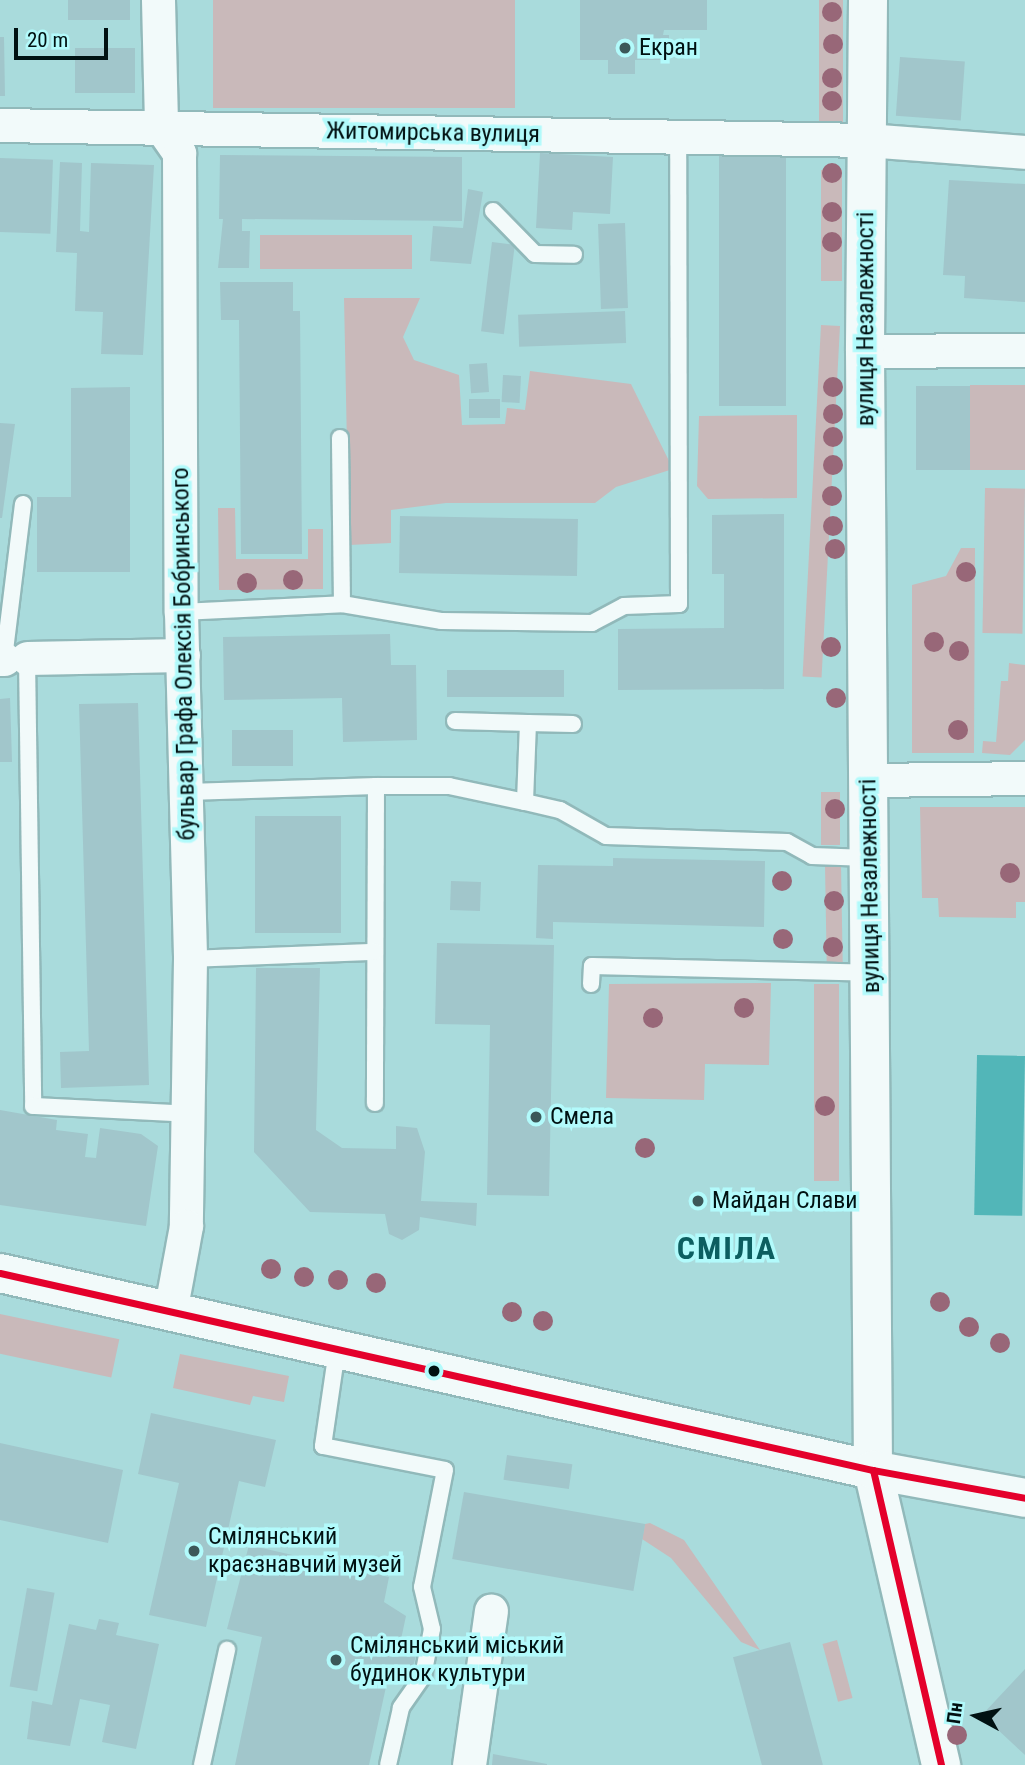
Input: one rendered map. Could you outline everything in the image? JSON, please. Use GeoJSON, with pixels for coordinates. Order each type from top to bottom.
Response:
{"type":"FeatureCollection","features":[{"type":"Feature","properties":{"kind":"street","name":"бульвар Графа Олексія Бобринського"},"geometry":{"type":"LineString","coordinates":[[158,0],[170,140],[190,959],[191,1114],[186,1226],[170,1312]]}},
{"type":"Feature","properties":{"kind":"street","name":"вулиця Незалежності"},"geometry":{"type":"LineString","coordinates":[[868,0],[865,351],[872,973],[873,1470],[941,1765]]}},
{"type":"Feature","properties":{"kind":"street","name":"Житомирська вулиця"},"geometry":{"type":"LineString","coordinates":[[0,125],[170,140],[678,137],[866,140],[1025,152]]}},
{"type":"Feature","properties":{"kind":"street"},"geometry":{"type":"LineString","coordinates":[[865,351],[1025,350]]}},
{"type":"Feature","properties":{"kind":"street"},"geometry":{"type":"LineString","coordinates":[[10,659],[183,655]]}},
{"type":"Feature","properties":{"kind":"street"},"geometry":{"type":"LineString","coordinates":[[869,780],[1025,778]]}},
{"type":"Feature","properties":{"kind":"street"},"geometry":{"type":"LineString","coordinates":[[0,1273],[873,1470],[1025,1498]]}},
{"type":"Feature","properties":{"kind":"street"},"geometry":{"type":"LineString","coordinates":[[468,1765],[491,1611]]}},
{"type":"Feature","properties":{"kind":"lane"},"geometry":{"type":"LineString","coordinates":[[181,612],[342,604],[441,621],[592,623],[624,606],[679,604],[678,137]]}},
{"type":"Feature","properties":{"kind":"lane"},"geometry":{"type":"LineString","coordinates":[[493,211],[535,254],[574,255]]}},
{"type":"Feature","properties":{"kind":"lane"},"geometry":{"type":"LineString","coordinates":[[340,438],[342,604]]}},
{"type":"Feature","properties":{"kind":"lane"},"geometry":{"type":"LineString","coordinates":[[23,504],[10,659],[33,1106],[191,1114]]}},
{"type":"Feature","properties":{"kind":"lane"},"geometry":{"type":"LineString","coordinates":[[455,721],[573,724]]}},
{"type":"Feature","properties":{"kind":"lane"},"geometry":{"type":"LineString","coordinates":[[525,802],[528,723]]}},
{"type":"Feature","properties":{"kind":"lane"},"geometry":{"type":"LineString","coordinates":[[374,1102],[376,786]]}},
{"type":"Feature","properties":{"kind":"lane"},"geometry":{"type":"LineString","coordinates":[[188,792],[449,786],[560,810],[606,836],[787,842],[812,856],[869,858]]}},
{"type":"Feature","properties":{"kind":"lane"},"geometry":{"type":"LineString","coordinates":[[190,959],[376,953]]}},
{"type":"Feature","properties":{"kind":"lane"},"geometry":{"type":"LineString","coordinates":[[592,984],[592,966],[872,973]]}},
{"type":"Feature","properties":{"kind":"lane"},"geometry":{"type":"LineString","coordinates":[[337,1350],[323,1446],[445,1470],[422,1587],[432,1629],[423,1676],[401,1708],[388,1765]]}},
{"type":"Feature","properties":{"kind":"lane"},"geometry":{"type":"LineString","coordinates":[[202,1765],[227,1650]]}},
{"type":"Feature","properties":{"kind":"shaded area"},"geometry":{"type":"Polygon","coordinates":[[[213,0],[515,0],[515,108],[213,108],[213,0]]]}},
{"type":"Feature","properties":{"kind":"shaded area"},"geometry":{"type":"Polygon","coordinates":[[[819,0],[843,0],[843,126],[819,126],[819,0]]]}},
{"type":"Feature","properties":{"kind":"shaded area"},"geometry":{"type":"Polygon","coordinates":[[[821,170],[842,170],[842,281],[821,281],[821,170]]]}},
{"type":"Feature","properties":{"kind":"shaded area"},"geometry":{"type":"Polygon","coordinates":[[[260,235],[412,235],[412,269],[260,269],[260,235]]]}},
{"type":"Feature","properties":{"kind":"shaded area"},"geometry":{"type":"Polygon","coordinates":[[[344,298],[420,298],[403,337],[414,360],[459,375],[462,425],[505,424],[507,408],[525,410],[530,371],[631,384],[673,469],[616,487],[595,503],[446,503],[391,510],[391,543],[349,545],[344,298]]]}},
{"type":"Feature","properties":{"kind":"shaded area"},"geometry":{"type":"Polygon","coordinates":[[[821,325],[840,326],[822,678],[803,677],[821,325]]]}},
{"type":"Feature","properties":{"kind":"shaded area"},"geometry":{"type":"Polygon","coordinates":[[[970,385],[1025,385],[1025,470],[970,470],[970,385]]]}},
{"type":"Feature","properties":{"kind":"shaded area"},"geometry":{"type":"Polygon","coordinates":[[[797,415],[797,498],[708,499],[697,486],[699,416],[797,415]]]}},
{"type":"Feature","properties":{"kind":"shaded area"},"geometry":{"type":"Polygon","coordinates":[[[985,488],[1025,489],[1022,634],[982,633],[985,488]]]}},
{"type":"Feature","properties":{"kind":"shaded area"},"geometry":{"type":"Polygon","coordinates":[[[218,508],[235,508],[236,559],[308,559],[308,529],[323,529],[323,589],[219,590],[218,508]]]}},
{"type":"Feature","properties":{"kind":"shaded area"},"geometry":{"type":"Polygon","coordinates":[[[961,548],[975,548],[974,753],[912,753],[912,585],[946,576],[961,548]]]}},
{"type":"Feature","properties":{"kind":"shaded area"},"geometry":{"type":"Polygon","coordinates":[[[1009,663],[1025,665],[1025,740],[1010,755],[982,753],[983,741],[996,742],[1001,681],[1008,681],[1009,663]]]}},
{"type":"Feature","properties":{"kind":"shaded area"},"geometry":{"type":"Polygon","coordinates":[[[821,792],[840,792],[840,845],[821,845],[821,792]]]}},
{"type":"Feature","properties":{"kind":"shaded area"},"geometry":{"type":"Polygon","coordinates":[[[920,807],[1025,807],[1025,902],[1016,902],[1016,918],[939,917],[938,898],[922,898],[920,807]]]}},
{"type":"Feature","properties":{"kind":"shaded area"},"geometry":{"type":"Polygon","coordinates":[[[825,865],[841,865],[843,963],[827,963],[825,865]]]}},
{"type":"Feature","properties":{"kind":"shaded area"},"geometry":{"type":"Polygon","coordinates":[[[771,983],[769,1065],[705,1064],[704,1100],[606,1098],[609,984],[771,983]]]}},
{"type":"Feature","properties":{"kind":"shaded area"},"geometry":{"type":"Polygon","coordinates":[[[814,984],[839,984],[839,1181],[814,1181],[814,984]]]}},
{"type":"Feature","properties":{"kind":"shaded area"},"geometry":{"type":"Polygon","coordinates":[[[0,1314],[119,1339],[111,1378],[0,1354],[0,1314]]]}},
{"type":"Feature","properties":{"kind":"shaded area"},"geometry":{"type":"Polygon","coordinates":[[[180,1354],[289,1376],[284,1402],[253,1396],[250,1405],[173,1388],[180,1354]]]}},
{"type":"Feature","properties":{"kind":"shaded area"},"geometry":{"type":"Polygon","coordinates":[[[650,1523],[684,1540],[760,1650],[741,1642],[671,1558],[642,1539],[645,1524],[650,1523]]]}},
{"type":"Feature","properties":{"kind":"shaded area"},"geometry":{"type":"Polygon","coordinates":[[[837,1640],[853,1698],[838,1702],[823,1644],[837,1640]]]}},
{"type":"Feature","properties":{"kind":"water"},"geometry":{"type":"Polygon","coordinates":[[[977,1055],[1025,1056],[1022,1216],[974,1215],[977,1055]]]}},
{"type":"Feature","properties":{"kind":"building"},"geometry":{"type":"Polygon","coordinates":[[[68,0],[130,0],[130,20],[68,20],[68,0]]]}},
{"type":"Feature","properties":{"kind":"building","name":"Екран"},"geometry":{"type":"Polygon","coordinates":[[[580,0],[707,0],[707,30],[664,30],[663,35],[669,35],[669,60],[635,60],[635,74],[608,74],[608,60],[580,60],[580,0]]]}},
{"type":"Feature","properties":{"kind":"building"},"geometry":{"type":"Polygon","coordinates":[[[0,37],[4,37],[5,96],[0,96],[0,37]]]}},
{"type":"Feature","properties":{"kind":"building"},"geometry":{"type":"Polygon","coordinates":[[[75,48],[135,48],[135,93],[75,93],[75,48]]]}},
{"type":"Feature","properties":{"kind":"building"},"geometry":{"type":"Polygon","coordinates":[[[900,57],[965,62],[961,120],[896,116],[900,57]]]}},
{"type":"Feature","properties":{"kind":"building"},"geometry":{"type":"Polygon","coordinates":[[[540,153],[613,157],[610,214],[573,212],[572,230],[536,228],[540,153]]]}},
{"type":"Feature","properties":{"kind":"building"},"geometry":{"type":"Polygon","coordinates":[[[220,155],[462,157],[462,221],[242,219],[242,231],[250,231],[249,268],[218,268],[223,219],[219,219],[220,155]]]}},
{"type":"Feature","properties":{"kind":"building"},"geometry":{"type":"Polygon","coordinates":[[[719,156],[786,156],[786,406],[719,406],[719,156]]]}},
{"type":"Feature","properties":{"kind":"building"},"geometry":{"type":"Polygon","coordinates":[[[0,158],[53,160],[50,234],[0,232],[0,158]]]}},
{"type":"Feature","properties":{"kind":"building"},"geometry":{"type":"Polygon","coordinates":[[[60,162],[82,163],[80,231],[89,232],[91,163],[154,165],[143,355],[101,354],[103,312],[75,311],[77,253],[56,252],[60,162]]]}},
{"type":"Feature","properties":{"kind":"building"},"geometry":{"type":"Polygon","coordinates":[[[949,180],[1025,184],[1025,302],[964,298],[965,276],[943,275],[949,180]]]}},
{"type":"Feature","properties":{"kind":"building"},"geometry":{"type":"Polygon","coordinates":[[[468,189],[483,192],[471,264],[430,261],[433,226],[463,228],[468,189]]]}},
{"type":"Feature","properties":{"kind":"building"},"geometry":{"type":"Polygon","coordinates":[[[625,223],[628,308],[601,309],[598,224],[625,223]]]}},
{"type":"Feature","properties":{"kind":"building"},"geometry":{"type":"Polygon","coordinates":[[[492,242],[515,245],[504,334],[481,331],[492,242]]]}},
{"type":"Feature","properties":{"kind":"building"},"geometry":{"type":"Polygon","coordinates":[[[220,282],[293,282],[293,311],[300,311],[302,554],[241,554],[239,320],[221,320],[220,282]]]}},
{"type":"Feature","properties":{"kind":"building"},"geometry":{"type":"Polygon","coordinates":[[[625,311],[626,343],[519,347],[518,315],[625,311]]]}},
{"type":"Feature","properties":{"kind":"building"},"geometry":{"type":"Polygon","coordinates":[[[487,363],[489,392],[471,393],[469,364],[487,363]]]}},
{"type":"Feature","properties":{"kind":"building"},"geometry":{"type":"Polygon","coordinates":[[[503,375],[521,376],[520,403],[502,402],[503,375]]]}},
{"type":"Feature","properties":{"kind":"building"},"geometry":{"type":"Polygon","coordinates":[[[916,386],[970,386],[970,470],[916,470],[916,386]]]}},
{"type":"Feature","properties":{"kind":"building"},"geometry":{"type":"Polygon","coordinates":[[[130,387],[130,572],[37,572],[37,497],[71,497],[71,388],[130,387]]]}},
{"type":"Feature","properties":{"kind":"building"},"geometry":{"type":"Polygon","coordinates":[[[469,399],[500,399],[500,418],[469,418],[469,399]]]}},
{"type":"Feature","properties":{"kind":"building"},"geometry":{"type":"Polygon","coordinates":[[[0,423],[15,424],[2,518],[0,518],[0,423]]]}},
{"type":"Feature","properties":{"kind":"building"},"geometry":{"type":"Polygon","coordinates":[[[784,514],[784,689],[618,690],[618,629],[724,628],[724,574],[712,574],[712,515],[784,514]]]}},
{"type":"Feature","properties":{"kind":"building"},"geometry":{"type":"Polygon","coordinates":[[[400,516],[578,519],[577,576],[399,573],[400,516]]]}},
{"type":"Feature","properties":{"kind":"building"},"geometry":{"type":"Polygon","coordinates":[[[390,634],[391,665],[416,665],[417,740],[343,742],[342,698],[224,700],[223,637],[390,634]]]}},
{"type":"Feature","properties":{"kind":"building"},"geometry":{"type":"Polygon","coordinates":[[[447,670],[564,670],[564,697],[447,697],[447,670]]]}},
{"type":"Feature","properties":{"kind":"building"},"geometry":{"type":"Polygon","coordinates":[[[10,698],[12,762],[0,762],[0,699],[10,698]]]}},
{"type":"Feature","properties":{"kind":"building"},"geometry":{"type":"Polygon","coordinates":[[[138,703],[149,1085],[61,1088],[60,1052],[89,1051],[79,704],[138,703]]]}},
{"type":"Feature","properties":{"kind":"building"},"geometry":{"type":"Polygon","coordinates":[[[232,730],[293,730],[293,766],[232,766],[232,730]]]}},
{"type":"Feature","properties":{"kind":"building"},"geometry":{"type":"Polygon","coordinates":[[[255,816],[341,816],[341,933],[255,933],[255,816]]]}},
{"type":"Feature","properties":{"kind":"building"},"geometry":{"type":"Polygon","coordinates":[[[613,858],[765,861],[764,927],[553,922],[553,939],[536,938],[538,865],[613,866],[613,858]]]}},
{"type":"Feature","properties":{"kind":"building"},"geometry":{"type":"Polygon","coordinates":[[[451,881],[481,882],[480,911],[450,910],[451,881]]]}},
{"type":"Feature","properties":{"kind":"building"},"geometry":{"type":"Polygon","coordinates":[[[437,943],[554,945],[549,1196],[487,1195],[490,1025],[435,1024],[437,943]]]}},
{"type":"Feature","properties":{"kind":"building"},"geometry":{"type":"Polygon","coordinates":[[[256,968],[320,968],[316,1130],[342,1148],[396,1149],[396,1126],[417,1128],[425,1152],[421,1201],[477,1203],[476,1226],[420,1217],[419,1230],[402,1240],[389,1234],[385,1214],[310,1212],[254,1152],[256,968]]]}},
{"type":"Feature","properties":{"kind":"building"},"geometry":{"type":"Polygon","coordinates":[[[0,1110],[57,1120],[56,1130],[88,1134],[85,1157],[96,1158],[100,1128],[141,1134],[158,1146],[146,1226],[0,1205],[0,1110]]]}},
{"type":"Feature","properties":{"kind":"building","name":"Смілянський краєзнавчий музей"},"geometry":{"type":"Polygon","coordinates":[[[151,1413],[276,1440],[265,1487],[239,1481],[206,1627],[149,1615],[179,1483],[138,1474],[151,1413]]]}},
{"type":"Feature","properties":{"kind":"building"},"geometry":{"type":"Polygon","coordinates":[[[0,1443],[123,1470],[108,1543],[0,1520],[0,1443]]]}},
{"type":"Feature","properties":{"kind":"building"},"geometry":{"type":"Polygon","coordinates":[[[507,1455],[572,1464],[569,1489],[504,1480],[507,1455]]]}},
{"type":"Feature","properties":{"kind":"building"},"geometry":{"type":"Polygon","coordinates":[[[464,1492],[645,1524],[633,1591],[452,1559],[464,1492]]]}},
{"type":"Feature","properties":{"kind":"building","name":"Смілянський міський будинок культури"},"geometry":{"type":"Polygon","coordinates":[[[249,1545],[389,1577],[384,1602],[406,1616],[400,1644],[418,1648],[410,1678],[389,1673],[369,1765],[235,1765],[262,1637],[227,1629],[249,1545]]]}},
{"type":"Feature","properties":{"kind":"building"},"geometry":{"type":"Polygon","coordinates":[[[27,1588],[55,1593],[37,1691],[10,1686],[27,1588]]]}},
{"type":"Feature","properties":{"kind":"building"},"geometry":{"type":"Polygon","coordinates":[[[99,1619],[119,1623],[116,1635],[159,1644],[136,1749],[102,1742],[110,1705],[80,1699],[70,1746],[27,1739],[32,1701],[52,1705],[69,1624],[96,1630],[99,1619]]]}},
{"type":"Feature","properties":{"kind":"building"},"geometry":{"type":"Polygon","coordinates":[[[790,1642],[823,1765],[762,1765],[733,1657],[790,1642]]]}},
{"type":"Feature","properties":{"kind":"building"},"geometry":{"type":"Polygon","coordinates":[[[1025,1669],[1025,1755],[982,1715],[1025,1669]]]}},
{"type":"Feature","properties":{"kind":"building"},"geometry":{"type":"Polygon","coordinates":[[[493,1754],[547,1764],[547,1765],[492,1765],[493,1754]]]}},
{"type":"Feature","properties":{"kind":"transit line"},"geometry":{"type":"LineString","coordinates":[[0,1273],[873,1470],[1025,1498]]}},
{"type":"Feature","properties":{"kind":"transit line"},"geometry":{"type":"LineString","coordinates":[[873,1470],[941,1765]]}},
{"type":"Feature","properties":{"kind":"place","name":"Екран"},"geometry":{"type":"Point","coordinates":[625,48]}},
{"type":"Feature","properties":{"kind":"place","name":"Смела"},"geometry":{"type":"Point","coordinates":[536,1117]}},
{"type":"Feature","properties":{"kind":"place","name":"Майдан Слави"},"geometry":{"type":"Point","coordinates":[698,1201]}},
{"type":"Feature","properties":{"kind":"place","name":"Смілянський краєзнавчий музей"},"geometry":{"type":"Point","coordinates":[194,1551]}},
{"type":"Feature","properties":{"kind":"place","name":"Смілянський міський будинок культури"},"geometry":{"type":"Point","coordinates":[336,1660]}},
{"type":"Feature","properties":{"kind":"district","name":"СМІЛА"},"geometry":{"type":"Point","coordinates":[727,1248]}}]}
